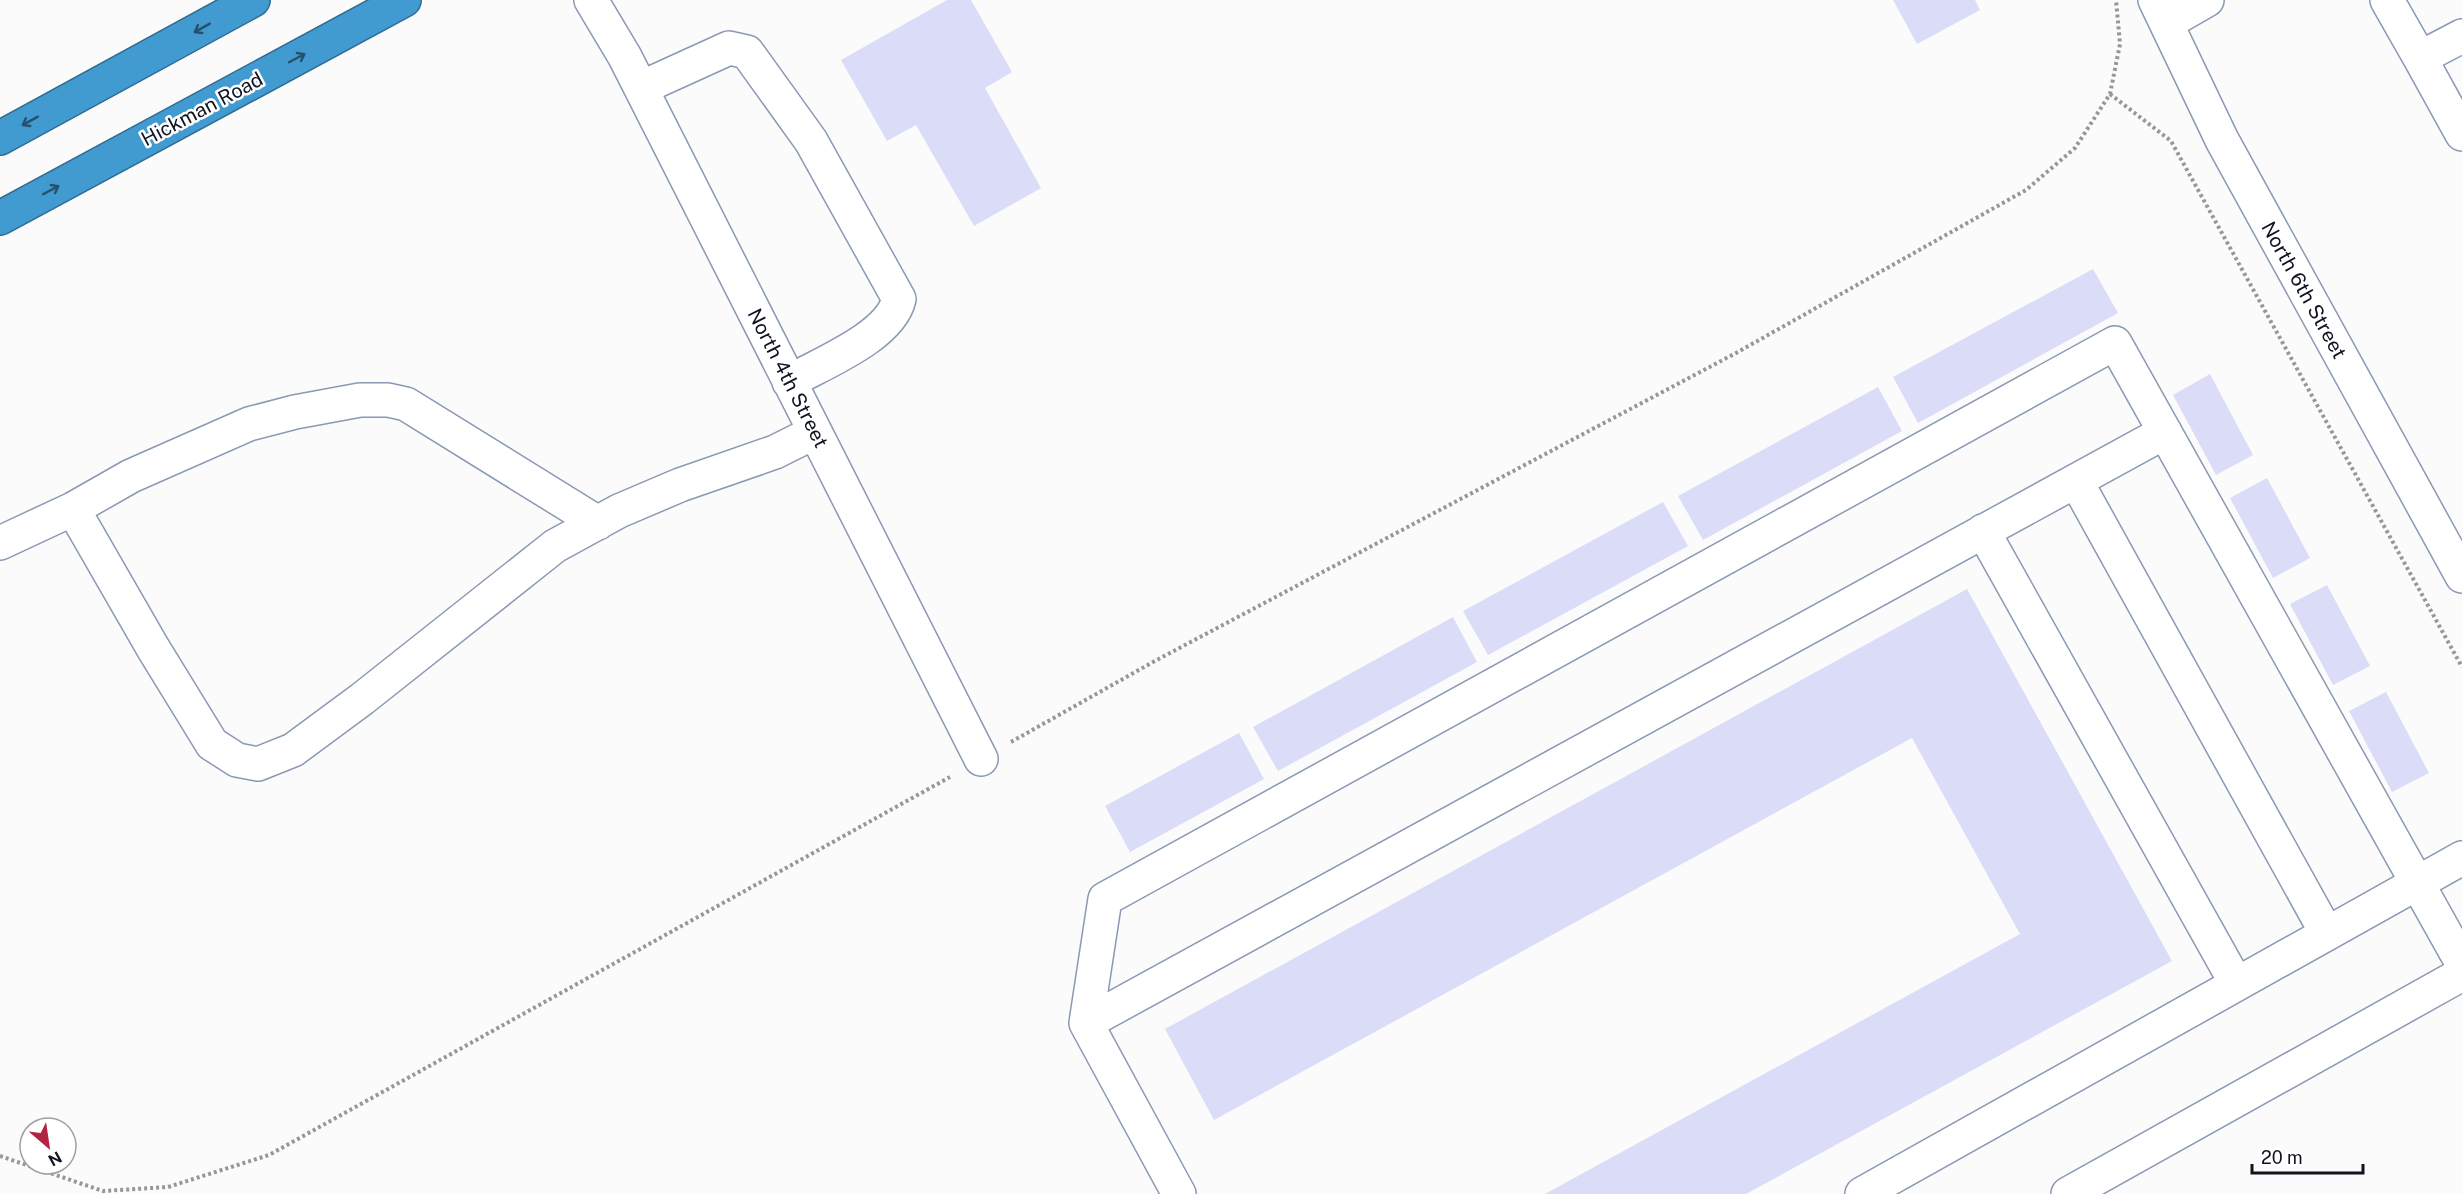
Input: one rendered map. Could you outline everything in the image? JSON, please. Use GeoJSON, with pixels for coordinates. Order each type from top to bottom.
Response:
{"type":"FeatureCollection","features":[{"type":"Feature","properties":{"kind":"highway"},"geometry":{"type":"LineString","coordinates":[[0,138],[253,0]]}},
{"type":"Feature","properties":{"kind":"highway","name":"Hickman Road"},"geometry":{"type":"LineString","coordinates":[[0,218],[404,0]]}},
{"type":"Feature","properties":{"kind":"street","name":"North 4th Street"},"geometry":{"type":"LineString","coordinates":[[591,0],[641,88],[981,759]]}},
{"type":"Feature","properties":{"kind":"street"},"geometry":{"type":"LineString","coordinates":[[2161,11],[2207,0]]}},
{"type":"Feature","properties":{"kind":"street"},"geometry":{"type":"LineString","coordinates":[[2387,0],[2462,134]]}},
{"type":"Feature","properties":{"kind":"street","name":"North 6th Street"},"geometry":{"type":"LineString","coordinates":[[2161,11],[2222,140],[2462,576]]}},
{"type":"Feature","properties":{"kind":"street"},"geometry":{"type":"LineString","coordinates":[[2420,58],[2462,36]]}},
{"type":"Feature","properties":{"kind":"street"},"geometry":{"type":"LineString","coordinates":[[641,88],[729,48],[747,52],[811,141],[898,299],[896,311],[872,336],[789,382]]}},
{"type":"Feature","properties":{"kind":"street"},"geometry":{"type":"LineString","coordinates":[[1179,1194],[1086,1023],[1105,899],[2115,343],[2462,963]]}},
{"type":"Feature","properties":{"kind":"street"},"geometry":{"type":"LineString","coordinates":[[0,543],[73,509],[131,476],[249,424],[295,412],[360,400],[388,400],[406,404],[598,523]]}},
{"type":"Feature","properties":{"kind":"street"},"geometry":{"type":"LineString","coordinates":[[73,509],[153,648],[212,744],[237,760],[258,764],[293,750],[362,699],[555,546],[680,484],[775,452],[815,432]]}},
{"type":"Feature","properties":{"kind":"street"},"geometry":{"type":"LineString","coordinates":[[1086,1023],[2165,432]]}},
{"type":"Feature","properties":{"kind":"street"},"geometry":{"type":"LineString","coordinates":[[2076,481],[2326,932]]}},
{"type":"Feature","properties":{"kind":"street"},"geometry":{"type":"LineString","coordinates":[[1983,531],[2236,983]]}},
{"type":"Feature","properties":{"kind":"street"},"geometry":{"type":"LineString","coordinates":[[1862,1194],[2326,932],[2462,858]]}},
{"type":"Feature","properties":{"kind":"street"},"geometry":{"type":"LineString","coordinates":[[2068,1194],[2462,974]]}},
{"type":"Feature","properties":{"kind":"path"},"geometry":{"type":"LineString","coordinates":[[0,1156],[103,1191],[168,1187],[269,1155],[1154,662],[1746,347],[2026,190],[2076,148],[2110,94],[2120,44],[2116,0]]}},
{"type":"Feature","properties":{"kind":"path"},"geometry":{"type":"LineString","coordinates":[[2110,94],[2171,141],[2462,667]]}},
{"type":"Feature","properties":{"kind":"building"},"geometry":{"type":"Polygon","coordinates":[[[947,0],[971,0],[1012,72],[985,88],[1041,188],[974,226],[916,125],[887,141],[841,60],[947,0]]]}},
{"type":"Feature","properties":{"kind":"building"},"geometry":{"type":"Polygon","coordinates":[[[1893,0],[1975,0],[1980,10],[1917,44],[1893,0]]]}},
{"type":"Feature","properties":{"kind":"building"},"geometry":{"type":"Polygon","coordinates":[[[2093,269],[2118,313],[1918,423],[1893,377],[2093,269]]]}},
{"type":"Feature","properties":{"kind":"building"},"geometry":{"type":"Polygon","coordinates":[[[2210,374],[2253,455],[2216,475],[2173,395],[2210,374]]]}},
{"type":"Feature","properties":{"kind":"building"},"geometry":{"type":"Polygon","coordinates":[[[1878,387],[1902,431],[1703,540],[1678,496],[1878,387]]]}},
{"type":"Feature","properties":{"kind":"building"},"geometry":{"type":"Polygon","coordinates":[[[2267,478],[2310,558],[2273,578],[2230,498],[2267,478]]]}},
{"type":"Feature","properties":{"kind":"building"},"geometry":{"type":"Polygon","coordinates":[[[1663,502],[1688,546],[1488,655],[1463,611],[1663,502]]]}},
{"type":"Feature","properties":{"kind":"building"},"geometry":{"type":"Polygon","coordinates":[[[2327,585],[2370,666],[2333,685],[2290,604],[2327,585]]]}},
{"type":"Feature","properties":{"kind":"building"},"geometry":{"type":"Polygon","coordinates":[[[1967,589],[2172,961],[1746,1194],[1545,1194],[2020,934],[1912,738],[1214,1120],[1165,1029],[1967,589]]]}},
{"type":"Feature","properties":{"kind":"building"},"geometry":{"type":"Polygon","coordinates":[[[1453,617],[1477,662],[1278,771],[1253,727],[1453,617]]]}},
{"type":"Feature","properties":{"kind":"building"},"geometry":{"type":"Polygon","coordinates":[[[2386,692],[2429,773],[2392,792],[2349,711],[2386,692]]]}},
{"type":"Feature","properties":{"kind":"building"},"geometry":{"type":"Polygon","coordinates":[[[1239,733],[1264,779],[1130,852],[1105,806],[1239,733]]]}}]}
